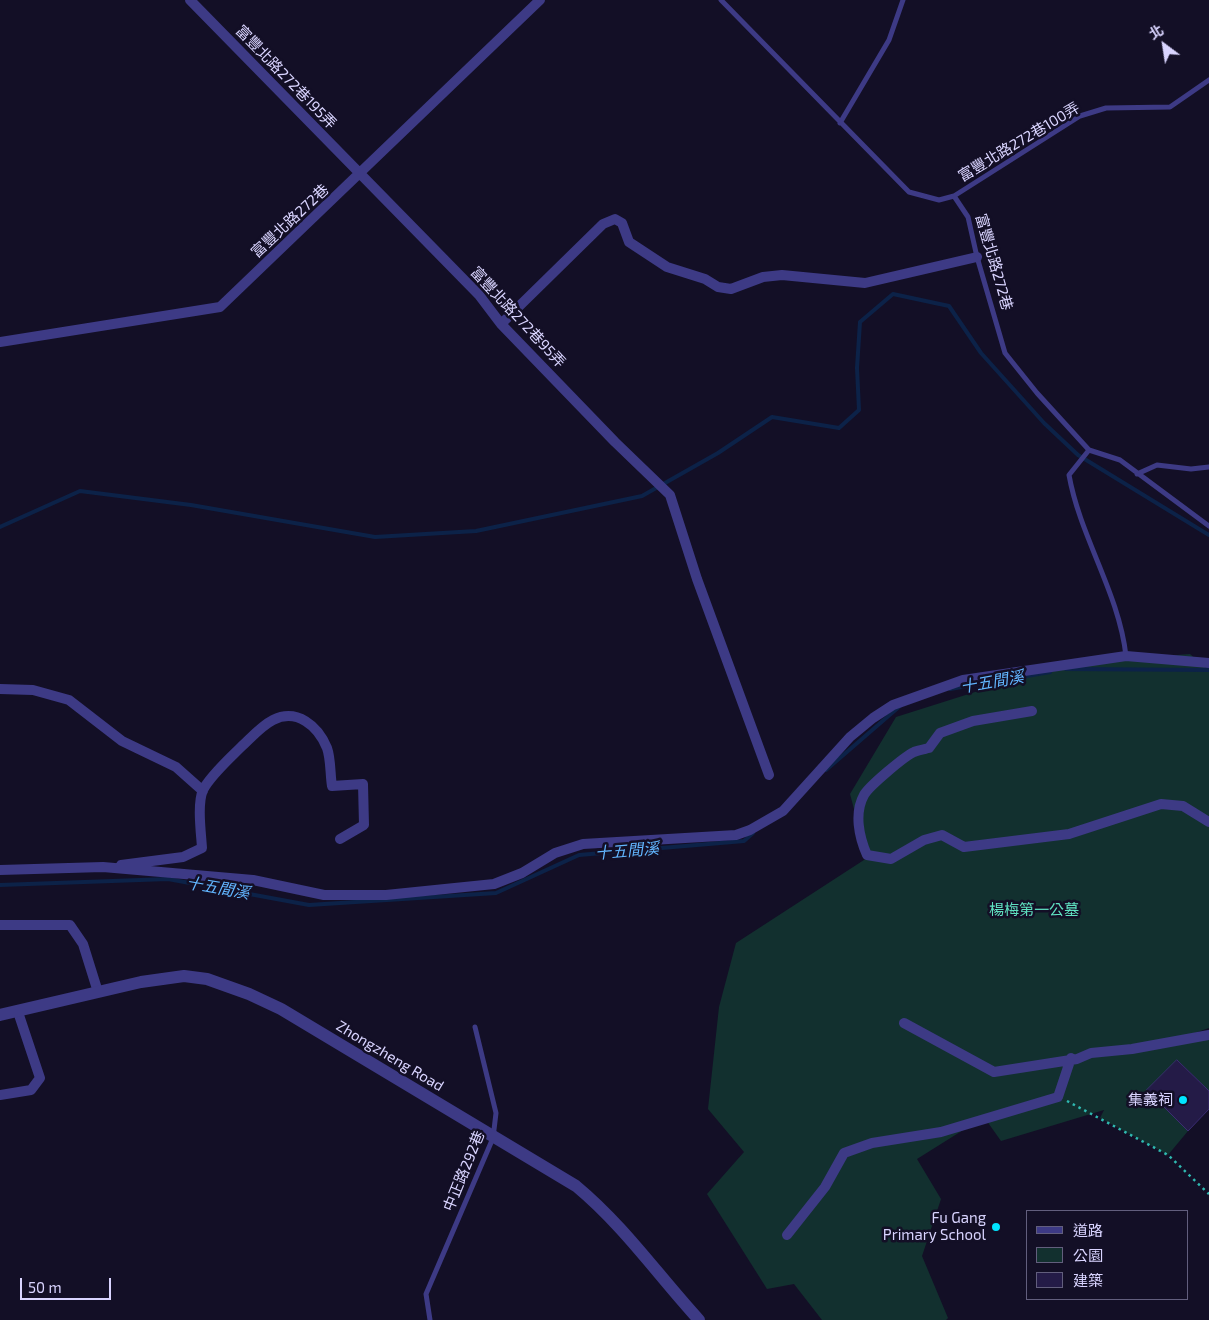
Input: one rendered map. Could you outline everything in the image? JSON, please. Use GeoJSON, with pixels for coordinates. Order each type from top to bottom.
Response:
{"type":"FeatureCollection","features":[{"type":"Feature","properties":{"kind":"street","name":"富豐北路272巷195弄"},"geometry":{"type":"LineString","coordinates":[[190,0],[360,175]]}},
{"type":"Feature","properties":{"kind":"street","name":"富豐北路272巷"},"geometry":{"type":"LineString","coordinates":[[0,342],[220,307],[360,175],[540,0]]}},
{"type":"Feature","properties":{"kind":"street","name":"富豐北路272巷95弄"},"geometry":{"type":"LineString","coordinates":[[360,175],[479,295],[501,324],[670,495],[697,579],[769,775]]}},
{"type":"Feature","properties":{"kind":"street"},"geometry":{"type":"LineString","coordinates":[[501,324],[603,224],[615,218],[622,223],[629,242],[667,267],[731,289],[763,277],[782,275],[865,283],[977,257]]}},
{"type":"Feature","properties":{"kind":"street"},"geometry":{"type":"LineString","coordinates":[[103,867],[253,880],[324,895],[386,895],[494,884],[522,873],[555,854],[583,844],[736,835],[750,830],[783,810],[850,737],[873,718],[893,706],[963,680],[1126,656],[1209,663]]}},
{"type":"Feature","properties":{"kind":"street"},"geometry":{"type":"LineString","coordinates":[[0,689],[33,690],[69,700],[122,742],[176,767],[203,791]]}},
{"type":"Feature","properties":{"kind":"street"},"geometry":{"type":"LineString","coordinates":[[1032,711],[973,722],[940,733],[929,748],[914,752],[881,778],[864,795],[858,820],[862,843],[867,855],[891,859],[924,840],[942,835],[964,847],[1069,834],[1161,804],[1183,806],[1209,822]]}},
{"type":"Feature","properties":{"kind":"street"},"geometry":{"type":"LineString","coordinates":[[0,870],[103,867],[183,856],[202,848],[200,820],[203,791],[226,762],[268,722],[279,717],[296,716],[314,726],[327,749],[332,786],[363,784],[364,825],[340,839]]}},
{"type":"Feature","properties":{"kind":"street"},"geometry":{"type":"LineString","coordinates":[[0,925],[70,925],[83,944],[98,992]]}},
{"type":"Feature","properties":{"kind":"street","name":"Zhongzheng Road"},"geometry":{"type":"LineString","coordinates":[[0,1015],[141,982],[184,976],[207,979],[249,994],[281,1009],[493,1138],[576,1186],[603,1209],[632,1240],[696,1319]]}},
{"type":"Feature","properties":{"kind":"street"},"geometry":{"type":"LineString","coordinates":[[0,1095],[31,1090],[40,1078],[18,1012]]}},
{"type":"Feature","properties":{"kind":"street"},"geometry":{"type":"LineString","coordinates":[[904,1023],[994,1072],[1071,1058],[1077,1059],[1090,1053],[1132,1049],[1209,1035]]}},
{"type":"Feature","properties":{"kind":"street"},"geometry":{"type":"LineString","coordinates":[[787,1235],[825,1187],[844,1153],[872,1143],[941,1132],[1058,1096],[1071,1058]]}},
{"type":"Feature","properties":{"kind":"lane"},"geometry":{"type":"LineString","coordinates":[[721,0],[909,192],[939,200],[954,196]]}},
{"type":"Feature","properties":{"kind":"lane"},"geometry":{"type":"LineString","coordinates":[[840,123],[889,40],[903,0]]}},
{"type":"Feature","properties":{"kind":"lane","name":"富豐北路272巷100弄"},"geometry":{"type":"LineString","coordinates":[[954,196],[1080,116],[1106,108],[1170,106],[1209,80]]}},
{"type":"Feature","properties":{"kind":"lane","name":"富豐北路272巷"},"geometry":{"type":"LineString","coordinates":[[954,196],[968,217],[977,257],[1005,353],[1036,393],[1088,451],[1120,460],[1209,526]]}},
{"type":"Feature","properties":{"kind":"lane"},"geometry":{"type":"LineString","coordinates":[[1088,451],[1069,475],[1074,502],[1123,632],[1126,656]]}},
{"type":"Feature","properties":{"kind":"lane"},"geometry":{"type":"LineString","coordinates":[[1137,474],[1157,465],[1191,469],[1209,467]]}},
{"type":"Feature","properties":{"kind":"lane","name":"中正路292巷"},"geometry":{"type":"LineString","coordinates":[[430,1320],[426,1294],[493,1138],[496,1112],[475,1027]]}},
{"type":"Feature","properties":{"kind":"path"},"geometry":{"type":"LineString","coordinates":[[1058,1096],[1168,1155],[1209,1194]]}},
{"type":"Feature","properties":{"kind":"green space","name":"楊梅第一公墓"},"geometry":{"type":"Polygon","coordinates":[[[1190,654],[1209,671],[1209,1028],[1142,1051],[1209,1036],[1209,1091],[1177,1060],[1147,1090],[1188,1131],[1168,1155],[1100,1118],[1104,1110],[1001,1141],[984,1117],[917,1159],[941,1199],[922,1256],[948,1318],[946,1320],[822,1320],[794,1284],[767,1289],[707,1194],[744,1152],[708,1109],[719,1007],[736,943],[867,858],[850,794],[896,717],[1013,680],[1100,661],[1190,654]]]}},
{"type":"Feature","properties":{"kind":"building","name":"集義祠"},"geometry":{"type":"Polygon","coordinates":[[[1177,1060],[1209,1091],[1209,1109],[1188,1131],[1147,1090],[1177,1060]]]}},
{"type":"Feature","properties":{"kind":"waterway"},"geometry":{"type":"LineString","coordinates":[[0,527],[80,491],[191,505],[375,537],[476,531],[642,496],[718,453],[772,417],[839,428],[859,410],[857,368],[860,322],[893,294],[949,306],[981,353],[1044,423],[1078,455],[1209,535]]}},
{"type":"Feature","properties":{"kind":"waterway","name":"十五間溪"},"geometry":{"type":"LineString","coordinates":[[1066,669],[1209,670]]}},
{"type":"Feature","properties":{"kind":"waterway","name":"十五間溪"},"geometry":{"type":"LineString","coordinates":[[950,689],[1050,672]]}},
{"type":"Feature","properties":{"kind":"waterway","name":"十五間溪"},"geometry":{"type":"LineString","coordinates":[[826,770],[900,706]]}},
{"type":"Feature","properties":{"kind":"waterway","name":"十五間溪"},"geometry":{"type":"LineString","coordinates":[[0,885],[168,879],[309,905],[496,893],[579,855],[744,841],[753,833]]}},
{"type":"Feature","properties":{"kind":"place","name":"集義祠"},"geometry":{"type":"Point","coordinates":[1183,1100]}},
{"type":"Feature","properties":{"kind":"place","name":"Fu Gang Primary School"},"geometry":{"type":"Point","coordinates":[996,1227]}}]}
